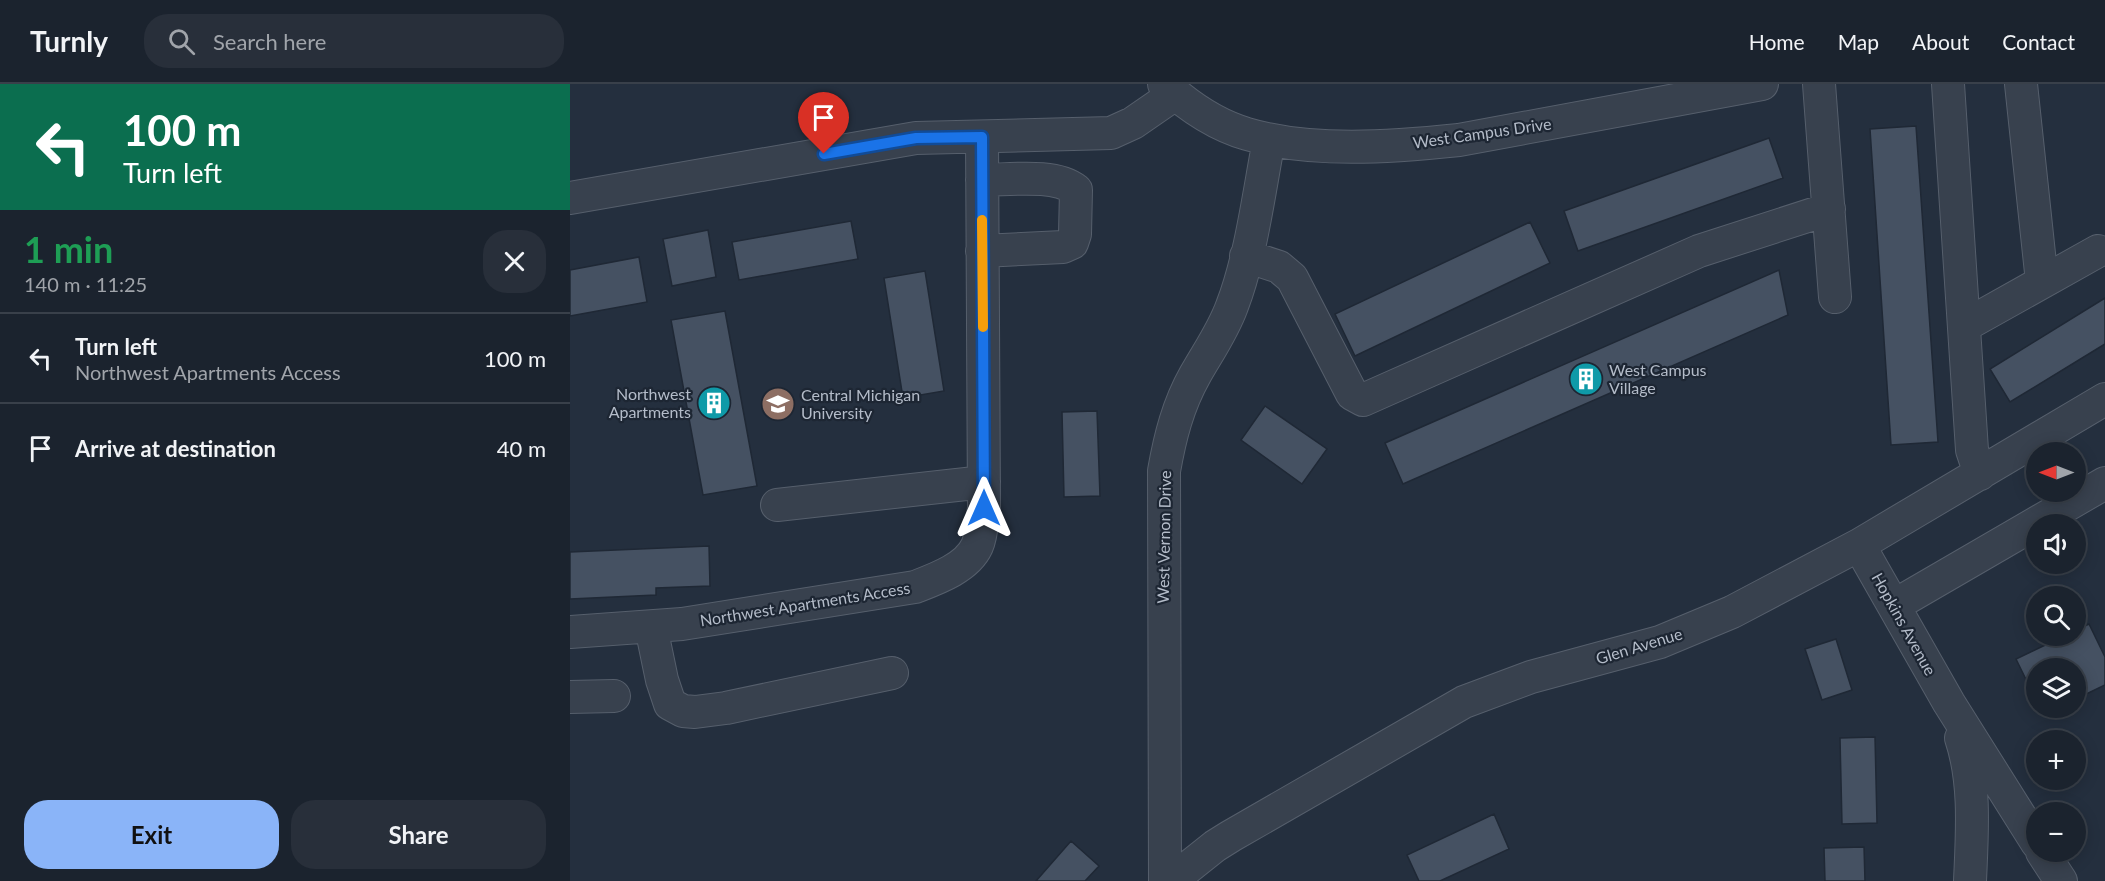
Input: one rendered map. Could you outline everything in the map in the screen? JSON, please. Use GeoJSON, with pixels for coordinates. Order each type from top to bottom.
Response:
{"type":"FeatureCollection","features":[{"type":"Feature","properties":{"kind":"street","name":"West Campus Drive"},"geometry":{"type":"LineString","coordinates":[[1170,89],[1213,120],[1246,134],[1269,140],[1331,146],[1361,146],[1459,140],[1762,84]]}},
{"type":"Feature","properties":{"kind":"street"},"geometry":{"type":"LineString","coordinates":[[1819,84],[1835,297]]}},
{"type":"Feature","properties":{"kind":"street"},"geometry":{"type":"LineString","coordinates":[[1948,84],[1972,450],[1980,474]]}},
{"type":"Feature","properties":{"kind":"street"},"geometry":{"type":"LineString","coordinates":[[2021,84],[2042,282]]}},
{"type":"Feature","properties":{"kind":"street"},"geometry":{"type":"LineString","coordinates":[[570,198],[916,138],[1111,133],[1122,130],[1133,123],[1170,89]]}},
{"type":"Feature","properties":{"kind":"street","name":"Northwest Apartments Access"},"geometry":{"type":"LineString","coordinates":[[570,632],[682,624],[915,587],[941,578],[962,564],[977,546],[984,508],[982,137]]}},
{"type":"Feature","properties":{"kind":"street","name":"West Vernon Drive"},"geometry":{"type":"LineString","coordinates":[[1165,881],[1164,471],[1173,425],[1183,400],[1194,376],[1226,322],[1233,304],[1246,256],[1269,140]]}},
{"type":"Feature","properties":{"kind":"street"},"geometry":{"type":"LineString","coordinates":[[982,180],[1055,180],[1069,184],[1076,190],[1075,234],[1072,243],[1063,247],[982,250]]}},
{"type":"Feature","properties":{"kind":"street"},"geometry":{"type":"LineString","coordinates":[[1246,256],[1279,267],[1292,278],[1352,394],[1363,400],[1699,251],[1829,209]]}},
{"type":"Feature","properties":{"kind":"street"},"geometry":{"type":"LineString","coordinates":[[1964,326],[2098,251]]}},
{"type":"Feature","properties":{"kind":"street","name":"Glen Avenue"},"geometry":{"type":"LineString","coordinates":[[1171,881],[1231,836],[1464,702],[1531,677],[1634,650],[1694,629],[1732,612],[1859,544],[2105,399]]}},
{"type":"Feature","properties":{"kind":"street"},"geometry":{"type":"LineString","coordinates":[[777,505],[984,482]]}},
{"type":"Feature","properties":{"kind":"street"},"geometry":{"type":"LineString","coordinates":[[1895,605],[2105,483]]}},
{"type":"Feature","properties":{"kind":"street","name":"Hopkins Avenue"},"geometry":{"type":"LineString","coordinates":[[1859,544],[1948,703],[2026,826]]}},
{"type":"Feature","properties":{"kind":"street"},"geometry":{"type":"LineString","coordinates":[[651,627],[662,680],[670,704],[683,711],[696,712],[726,708],[892,674]]}},
{"type":"Feature","properties":{"kind":"street"},"geometry":{"type":"LineString","coordinates":[[570,697],[614,696]]}},
{"type":"Feature","properties":{"kind":"street","name":"Hopkins Avenue"},"geometry":{"type":"LineString","coordinates":[[1948,703],[1964,748],[1969,772],[1970,881]]}},
{"type":"Feature","properties":{"kind":"street"},"geometry":{"type":"LineString","coordinates":[[2049,862],[2061,881]]}},
{"type":"Feature","properties":{"kind":"building"},"geometry":{"type":"Polygon","coordinates":[[[1916,126],[1938,442],[1891,445],[1870,129],[1916,126]]]}},
{"type":"Feature","properties":{"kind":"building"},"geometry":{"type":"Polygon","coordinates":[[[1769,138],[1783,178],[1578,251],[1564,211],[1769,138]]]}},
{"type":"Feature","properties":{"kind":"building"},"geometry":{"type":"Polygon","coordinates":[[[851,221],[858,259],[739,280],[732,242],[851,221]]]}},
{"type":"Feature","properties":{"kind":"building"},"geometry":{"type":"Polygon","coordinates":[[[1530,222],[1550,263],[1355,356],[1335,314],[1530,222]]]}},
{"type":"Feature","properties":{"kind":"building"},"geometry":{"type":"Polygon","coordinates":[[[708,230],[716,277],[672,286],[663,239],[708,230]]]}},
{"type":"Feature","properties":{"kind":"building"},"geometry":{"type":"Polygon","coordinates":[[[639,257],[647,302],[570,316],[570,270],[639,257]]]}},
{"type":"Feature","properties":{"kind":"building","name":"West Campus Village"},"geometry":{"type":"Polygon","coordinates":[[[1779,270],[1788,315],[1403,484],[1385,443],[1779,270]]]}},
{"type":"Feature","properties":{"kind":"building"},"geometry":{"type":"Polygon","coordinates":[[[925,271],[944,391],[903,398],[884,278],[925,271]]]}},
{"type":"Feature","properties":{"kind":"building"},"geometry":{"type":"Polygon","coordinates":[[[2105,298],[2105,344],[2010,402],[1990,369],[2105,298]]]}},
{"type":"Feature","properties":{"kind":"building","name":"Northwest Apartments"},"geometry":{"type":"Polygon","coordinates":[[[725,311],[757,486],[703,495],[671,320],[725,311]]]}},
{"type":"Feature","properties":{"kind":"building"},"geometry":{"type":"Polygon","coordinates":[[[1265,406],[1327,449],[1302,484],[1241,440],[1265,406]]]}},
{"type":"Feature","properties":{"kind":"building"},"geometry":{"type":"Polygon","coordinates":[[[1097,411],[1100,496],[1064,497],[1062,412],[1097,411]]]}},
{"type":"Feature","properties":{"kind":"building"},"geometry":{"type":"Polygon","coordinates":[[[709,546],[710,586],[656,588],[656,595],[570,599],[570,552],[709,546]]]}},
{"type":"Feature","properties":{"kind":"building"},"geometry":{"type":"Polygon","coordinates":[[[2089,624],[2105,657],[2105,685],[2086,694],[2086,658],[2026,658],[2026,679],[2016,659],[2043,646],[2086,646],[2086,625],[2089,624]]]}},
{"type":"Feature","properties":{"kind":"building"},"geometry":{"type":"Polygon","coordinates":[[[1836,639],[1852,690],[1822,700],[1805,649],[1836,639]]]}},
{"type":"Feature","properties":{"kind":"building"},"geometry":{"type":"Polygon","coordinates":[[[1875,737],[1877,823],[1842,824],[1840,738],[1875,737]]]}},
{"type":"Feature","properties":{"kind":"building"},"geometry":{"type":"Polygon","coordinates":[[[1494,814],[1509,849],[1440,881],[1419,881],[1407,855],[1494,814]]]}},
{"type":"Feature","properties":{"kind":"building"},"geometry":{"type":"Polygon","coordinates":[[[1071,841],[1099,866],[1085,881],[1036,881],[1071,841]]]}},
{"type":"Feature","properties":{"kind":"building"},"geometry":{"type":"Polygon","coordinates":[[[1864,847],[1865,881],[1825,881],[1824,848],[1864,847]]]}},
{"type":"Feature","properties":{"kind":"slow traffic"},"geometry":{"type":"LineString","coordinates":[[982,220],[983,327]]}},
{"type":"Feature","properties":{"kind":"place","name":"West Campus Village"},"geometry":{"type":"Point","coordinates":[1586,379]}},
{"type":"Feature","properties":{"kind":"place","name":"Northwest Apartments"},"geometry":{"type":"Point","coordinates":[714,403]}},
{"type":"Feature","properties":{"kind":"place","name":"Central Michigan University"},"geometry":{"type":"Point","coordinates":[778,404]}},
{"type":"Feature","properties":{"kind":"route"},"geometry":{"type":"LineString","coordinates":[[824,154],[916,138],[982,137],[984,508]]}}]}
